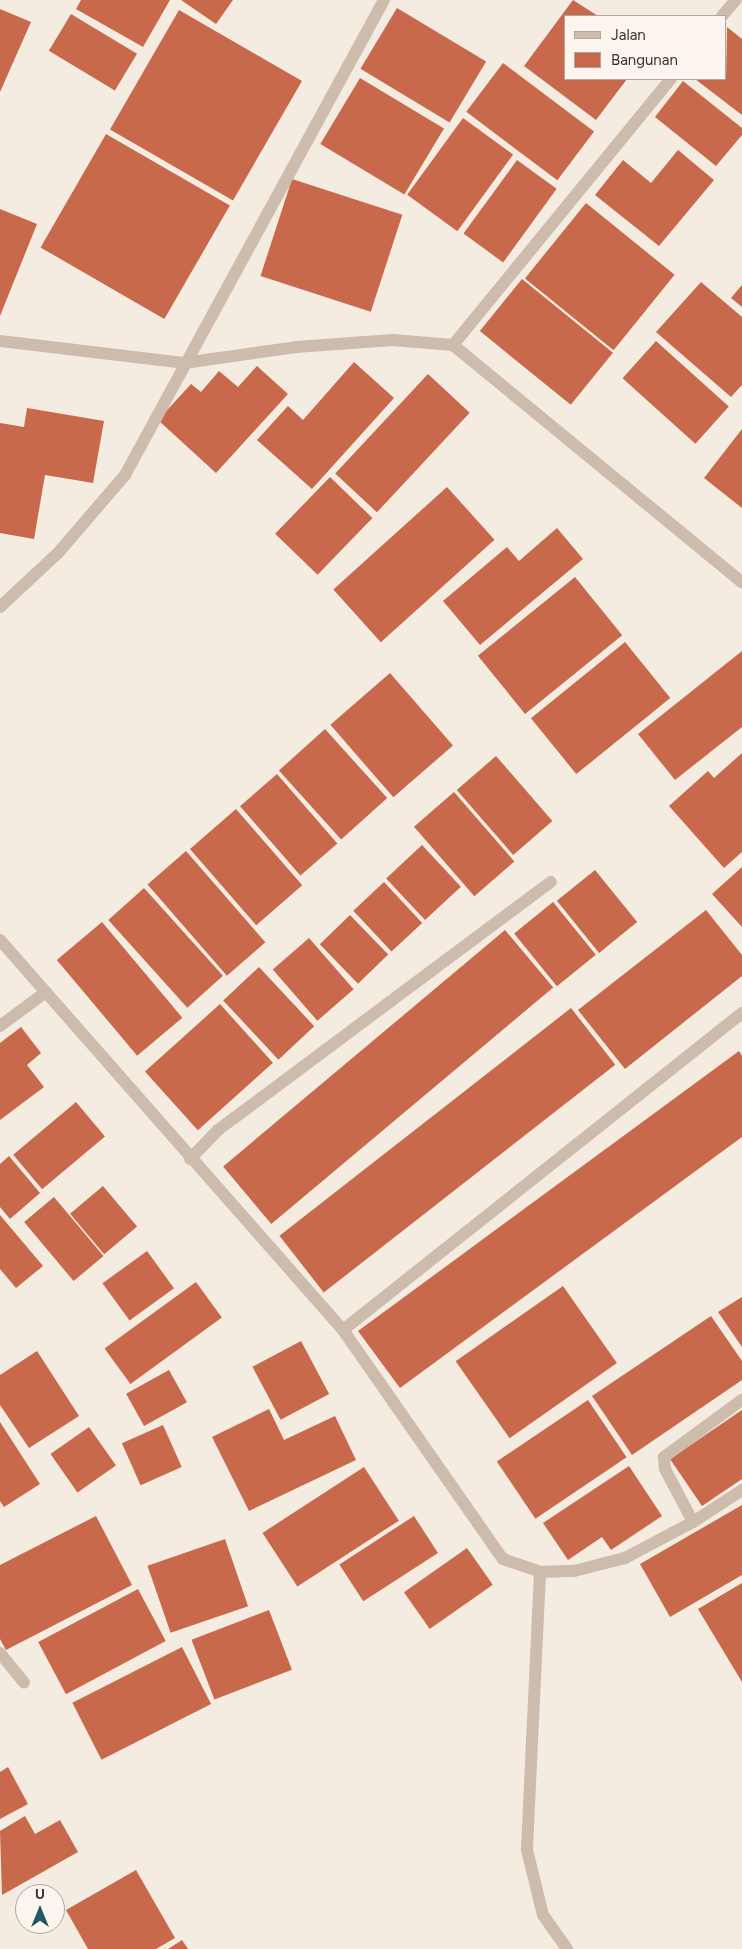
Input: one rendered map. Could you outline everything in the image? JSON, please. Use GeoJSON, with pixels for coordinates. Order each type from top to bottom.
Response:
{"type":"FeatureCollection","features":[{"type":"Feature","properties":{"kind":"street"},"geometry":{"type":"LineString","coordinates":[[0,606],[58,552],[125,476],[184,363],[384,0]]}},
{"type":"Feature","properties":{"kind":"street"},"geometry":{"type":"LineString","coordinates":[[723,15],[736,0]]}},
{"type":"Feature","properties":{"kind":"street"},"geometry":{"type":"LineString","coordinates":[[453,345],[670,80]]}},
{"type":"Feature","properties":{"kind":"street"},"geometry":{"type":"LineString","coordinates":[[0,341],[184,363],[296,347],[374,341],[427,341],[453,345],[742,582]]}},
{"type":"Feature","properties":{"kind":"street"},"geometry":{"type":"LineString","coordinates":[[190,1159],[218,1130],[551,882]]}},
{"type":"Feature","properties":{"kind":"street"},"geometry":{"type":"LineString","coordinates":[[0,940],[190,1159],[343,1330],[503,1559],[540,1572],[574,1571],[625,1558],[693,1522],[742,1490]]}},
{"type":"Feature","properties":{"kind":"street"},"geometry":{"type":"LineString","coordinates":[[0,1026],[46,992]]}},
{"type":"Feature","properties":{"kind":"street"},"geometry":{"type":"LineString","coordinates":[[343,1330],[742,1013]]}},
{"type":"Feature","properties":{"kind":"street"},"geometry":{"type":"LineString","coordinates":[[693,1522],[665,1469],[664,1456],[742,1400]]}},
{"type":"Feature","properties":{"kind":"street"},"geometry":{"type":"LineString","coordinates":[[540,1572],[527,1850],[543,1915],[567,1949]]}},
{"type":"Feature","properties":{"kind":"street"},"geometry":{"type":"LineString","coordinates":[[0,1653],[24,1683]]}},
{"type":"Feature","properties":{"kind":"building"},"geometry":{"type":"Polygon","coordinates":[[[81,0],[170,0],[143,47],[76,9],[81,0]]]}},
{"type":"Feature","properties":{"kind":"building"},"geometry":{"type":"Polygon","coordinates":[[[181,0],[233,0],[216,24],[181,0]]]}},
{"type":"Feature","properties":{"kind":"building"},"geometry":{"type":"Polygon","coordinates":[[[573,0],[596,15],[564,15],[564,80],[626,80],[596,120],[524,66],[573,0]]]}},
{"type":"Feature","properties":{"kind":"building"},"geometry":{"type":"Polygon","coordinates":[[[397,8],[486,62],[450,122],[360,69],[397,8]]]}},
{"type":"Feature","properties":{"kind":"building"},"geometry":{"type":"Polygon","coordinates":[[[0,9],[31,22],[0,92],[0,9]]]}},
{"type":"Feature","properties":{"kind":"building"},"geometry":{"type":"Polygon","coordinates":[[[179,10],[302,81],[233,201],[110,130],[179,10]]]}},
{"type":"Feature","properties":{"kind":"building"},"geometry":{"type":"Polygon","coordinates":[[[71,14],[137,54],[115,91],[49,51],[71,14]]]}},
{"type":"Feature","properties":{"kind":"building"},"geometry":{"type":"Polygon","coordinates":[[[727,27],[742,39],[742,115],[696,80],[727,80],[727,27]]]}},
{"type":"Feature","properties":{"kind":"building"},"geometry":{"type":"Polygon","coordinates":[[[503,63],[594,132],[557,180],[466,112],[503,63]]]}},
{"type":"Feature","properties":{"kind":"building"},"geometry":{"type":"Polygon","coordinates":[[[360,78],[444,128],[404,194],[320,144],[360,78]]]}},
{"type":"Feature","properties":{"kind":"building"},"geometry":{"type":"Polygon","coordinates":[[[683,81],[742,128],[742,135],[716,166],[655,117],[683,81]]]}},
{"type":"Feature","properties":{"kind":"building"},"geometry":{"type":"Polygon","coordinates":[[[463,118],[513,154],[457,231],[407,195],[463,118]]]}},
{"type":"Feature","properties":{"kind":"building"},"geometry":{"type":"Polygon","coordinates":[[[106,134],[230,206],[164,319],[41,247],[106,134]]]}},
{"type":"Feature","properties":{"kind":"building"},"geometry":{"type":"Polygon","coordinates":[[[678,150],[714,180],[659,246],[595,195],[623,160],[651,183],[678,150]]]}},
{"type":"Feature","properties":{"kind":"building"},"geometry":{"type":"Polygon","coordinates":[[[517,160],[557,189],[503,262],[464,234],[517,160]]]}},
{"type":"Feature","properties":{"kind":"building"},"geometry":{"type":"Polygon","coordinates":[[[292,179],[402,215],[371,312],[260,276],[292,179]]]}},
{"type":"Feature","properties":{"kind":"building"},"geometry":{"type":"Polygon","coordinates":[[[586,203],[675,275],[614,350],[525,278],[586,203]]]}},
{"type":"Feature","properties":{"kind":"building"},"geometry":{"type":"Polygon","coordinates":[[[0,209],[37,224],[0,316],[0,209]]]}},
{"type":"Feature","properties":{"kind":"building"},"geometry":{"type":"Polygon","coordinates":[[[522,279],[613,353],[571,405],[480,331],[522,279]]]}},
{"type":"Feature","properties":{"kind":"building"},"geometry":{"type":"Polygon","coordinates":[[[701,282],[742,317],[742,385],[731,397],[656,332],[701,282]]]}},
{"type":"Feature","properties":{"kind":"building"},"geometry":{"type":"Polygon","coordinates":[[[742,285],[742,307],[731,298],[742,285]]]}},
{"type":"Feature","properties":{"kind":"building"},"geometry":{"type":"Polygon","coordinates":[[[656,341],[729,407],[695,444],[623,378],[656,341]]]}},
{"type":"Feature","properties":{"kind":"building"},"geometry":{"type":"Polygon","coordinates":[[[354,362],[394,398],[312,489],[257,440],[288,406],[303,420],[354,362]]]}},
{"type":"Feature","properties":{"kind":"building"},"geometry":{"type":"Polygon","coordinates":[[[257,366],[288,394],[216,473],[158,420],[191,384],[201,392],[219,371],[238,387],[257,366]]]}},
{"type":"Feature","properties":{"kind":"building"},"geometry":{"type":"Polygon","coordinates":[[[428,374],[470,413],[377,512],[335,473],[428,374]]]}},
{"type":"Feature","properties":{"kind":"building"},"geometry":{"type":"Polygon","coordinates":[[[27,408],[104,421],[93,483],[45,475],[34,539],[0,533],[0,423],[24,427],[27,408]]]}},
{"type":"Feature","properties":{"kind":"building"},"geometry":{"type":"Polygon","coordinates":[[[742,429],[742,508],[704,478],[742,429]]]}},
{"type":"Feature","properties":{"kind":"building"},"geometry":{"type":"Polygon","coordinates":[[[330,477],[372,518],[318,575],[275,534],[330,477]]]}},
{"type":"Feature","properties":{"kind":"building"},"geometry":{"type":"Polygon","coordinates":[[[447,487],[495,540],[381,642],[333,589],[447,487]]]}},
{"type":"Feature","properties":{"kind":"building"},"geometry":{"type":"Polygon","coordinates":[[[557,528],[583,559],[480,645],[443,601],[507,547],[519,561],[557,528]]]}},
{"type":"Feature","properties":{"kind":"building"},"geometry":{"type":"Polygon","coordinates":[[[575,577],[622,635],[525,714],[478,656],[575,577]]]}},
{"type":"Feature","properties":{"kind":"building"},"geometry":{"type":"Polygon","coordinates":[[[625,642],[670,698],[576,774],[531,718],[625,642]]]}},
{"type":"Feature","properties":{"kind":"building"},"geometry":{"type":"Polygon","coordinates":[[[742,651],[742,727],[675,780],[638,734],[742,651]]]}},
{"type":"Feature","properties":{"kind":"building"},"geometry":{"type":"Polygon","coordinates":[[[390,673],[453,745],[393,797],[330,725],[390,673]]]}},
{"type":"Feature","properties":{"kind":"building"},"geometry":{"type":"Polygon","coordinates":[[[325,729],[387,798],[341,840],[279,770],[325,729]]]}},
{"type":"Feature","properties":{"kind":"building"},"geometry":{"type":"Polygon","coordinates":[[[742,753],[742,852],[724,868],[669,806],[708,771],[714,778],[742,753]]]}},
{"type":"Feature","properties":{"kind":"building"},"geometry":{"type":"Polygon","coordinates":[[[496,756],[552,821],[513,855],[457,790],[496,756]]]}},
{"type":"Feature","properties":{"kind":"building"},"geometry":{"type":"Polygon","coordinates":[[[277,774],[337,843],[300,876],[240,806],[277,774]]]}},
{"type":"Feature","properties":{"kind":"building"},"geometry":{"type":"Polygon","coordinates":[[[454,792],[514,861],[474,896],[414,827],[454,792]]]}},
{"type":"Feature","properties":{"kind":"building"},"geometry":{"type":"Polygon","coordinates":[[[236,809],[302,885],[256,925],[190,849],[236,809]]]}},
{"type":"Feature","properties":{"kind":"building"},"geometry":{"type":"Polygon","coordinates":[[[422,845],[461,887],[425,920],[386,878],[422,845]]]}},
{"type":"Feature","properties":{"kind":"building"},"geometry":{"type":"Polygon","coordinates":[[[186,851],[265,942],[227,976],[148,884],[186,851]]]}},
{"type":"Feature","properties":{"kind":"building"},"geometry":{"type":"Polygon","coordinates":[[[742,867],[742,927],[712,894],[742,867]]]}},
{"type":"Feature","properties":{"kind":"building"},"geometry":{"type":"Polygon","coordinates":[[[595,870],[637,922],[599,953],[557,901],[595,870]]]}},
{"type":"Feature","properties":{"kind":"building"},"geometry":{"type":"Polygon","coordinates":[[[384,882],[422,923],[391,952],[353,911],[384,882]]]}},
{"type":"Feature","properties":{"kind":"building"},"geometry":{"type":"Polygon","coordinates":[[[144,888],[223,976],[187,1008],[108,920],[144,888]]]}},
{"type":"Feature","properties":{"kind":"building"},"geometry":{"type":"Polygon","coordinates":[[[553,902],[596,955],[557,986],[514,933],[553,902]]]}},
{"type":"Feature","properties":{"kind":"building"},"geometry":{"type":"Polygon","coordinates":[[[706,910],[742,955],[742,976],[625,1069],[578,1010],[706,910]]]}},
{"type":"Feature","properties":{"kind":"building"},"geometry":{"type":"Polygon","coordinates":[[[350,915],[388,955],[358,984],[320,944],[350,915]]]}},
{"type":"Feature","properties":{"kind":"building"},"geometry":{"type":"Polygon","coordinates":[[[102,922],[182,1018],[137,1056],[57,960],[102,922]]]}},
{"type":"Feature","properties":{"kind":"building"},"geometry":{"type":"Polygon","coordinates":[[[505,930],[553,987],[271,1224],[223,1167],[505,930]]]}},
{"type":"Feature","properties":{"kind":"building"},"geometry":{"type":"Polygon","coordinates":[[[309,938],[354,989],[317,1021],[273,969],[309,938]]]}},
{"type":"Feature","properties":{"kind":"building"},"geometry":{"type":"Polygon","coordinates":[[[259,967],[314,1026],[278,1060],[223,1000],[259,967]]]}},
{"type":"Feature","properties":{"kind":"building"},"geometry":{"type":"Polygon","coordinates":[[[220,1004],[273,1063],[198,1130],[145,1072],[220,1004]]]}},
{"type":"Feature","properties":{"kind":"building"},"geometry":{"type":"Polygon","coordinates":[[[571,1008],[615,1065],[324,1293],[279,1236],[571,1008]]]}},
{"type":"Feature","properties":{"kind":"building"},"geometry":{"type":"Polygon","coordinates":[[[21,1027],[41,1053],[27,1065],[44,1087],[0,1120],[0,1043],[21,1027]]]}},
{"type":"Feature","properties":{"kind":"building"},"geometry":{"type":"Polygon","coordinates":[[[739,1051],[742,1056],[742,1137],[400,1388],[358,1331],[739,1051]]]}},
{"type":"Feature","properties":{"kind":"building"},"geometry":{"type":"Polygon","coordinates":[[[76,1102],[105,1136],[42,1189],[13,1155],[76,1102]]]}},
{"type":"Feature","properties":{"kind":"building"},"geometry":{"type":"Polygon","coordinates":[[[9,1156],[40,1193],[10,1219],[0,1207],[0,1164],[9,1156]]]}},
{"type":"Feature","properties":{"kind":"building"},"geometry":{"type":"Polygon","coordinates":[[[103,1186],[137,1227],[104,1254],[70,1214],[103,1186]]]}},
{"type":"Feature","properties":{"kind":"building"},"geometry":{"type":"Polygon","coordinates":[[[54,1197],[103,1256],[74,1281],[24,1222],[54,1197]]]}},
{"type":"Feature","properties":{"kind":"building"},"geometry":{"type":"Polygon","coordinates":[[[0,1215],[43,1266],[16,1288],[0,1269],[0,1215]]]}},
{"type":"Feature","properties":{"kind":"building"},"geometry":{"type":"Polygon","coordinates":[[[147,1251],[174,1288],[130,1321],[103,1283],[147,1251]]]}},
{"type":"Feature","properties":{"kind":"building"},"geometry":{"type":"Polygon","coordinates":[[[196,1282],[222,1318],[130,1384],[105,1348],[196,1282]]]}},
{"type":"Feature","properties":{"kind":"building"},"geometry":{"type":"Polygon","coordinates":[[[563,1286],[617,1363],[510,1438],[456,1361],[563,1286]]]}},
{"type":"Feature","properties":{"kind":"building"},"geometry":{"type":"Polygon","coordinates":[[[742,1297],[742,1347],[718,1312],[742,1297]]]}},
{"type":"Feature","properties":{"kind":"building"},"geometry":{"type":"Polygon","coordinates":[[[711,1316],[742,1361],[742,1380],[632,1455],[592,1396],[711,1316]]]}},
{"type":"Feature","properties":{"kind":"building"},"geometry":{"type":"Polygon","coordinates":[[[301,1341],[329,1394],[281,1420],[252,1367],[301,1341]]]}},
{"type":"Feature","properties":{"kind":"building"},"geometry":{"type":"Polygon","coordinates":[[[37,1351],[79,1416],[29,1448],[0,1405],[0,1375],[37,1351]]]}},
{"type":"Feature","properties":{"kind":"building"},"geometry":{"type":"Polygon","coordinates":[[[169,1370],[187,1402],[144,1426],[126,1394],[169,1370]]]}},
{"type":"Feature","properties":{"kind":"building"},"geometry":{"type":"Polygon","coordinates":[[[588,1400],[627,1457],[535,1519],[497,1462],[588,1400]]]}},
{"type":"Feature","properties":{"kind":"building"},"geometry":{"type":"Polygon","coordinates":[[[269,1409],[284,1440],[335,1416],[356,1460],[249,1511],[212,1437],[269,1409]]]}},
{"type":"Feature","properties":{"kind":"building"},"geometry":{"type":"Polygon","coordinates":[[[742,1410],[742,1479],[702,1506],[670,1459],[742,1410]]]}},
{"type":"Feature","properties":{"kind":"building"},"geometry":{"type":"Polygon","coordinates":[[[0,1422],[40,1484],[4,1507],[0,1501],[0,1422]]]}},
{"type":"Feature","properties":{"kind":"building"},"geometry":{"type":"Polygon","coordinates":[[[163,1425],[182,1467],[141,1485],[122,1443],[163,1425]]]}},
{"type":"Feature","properties":{"kind":"building"},"geometry":{"type":"Polygon","coordinates":[[[89,1427],[116,1466],[77,1492],[50,1454],[89,1427]]]}},
{"type":"Feature","properties":{"kind":"building"},"geometry":{"type":"Polygon","coordinates":[[[629,1466],[662,1516],[611,1550],[602,1537],[568,1560],[543,1523],[629,1466]]]}},
{"type":"Feature","properties":{"kind":"building"},"geometry":{"type":"Polygon","coordinates":[[[364,1467],[399,1521],[297,1587],[263,1533],[364,1467]]]}},
{"type":"Feature","properties":{"kind":"building"},"geometry":{"type":"Polygon","coordinates":[[[742,1505],[742,1575],[670,1617],[640,1564],[742,1505]]]}},
{"type":"Feature","properties":{"kind":"building"},"geometry":{"type":"Polygon","coordinates":[[[96,1516],[132,1585],[6,1650],[0,1639],[0,1565],[96,1516]]]}},
{"type":"Feature","properties":{"kind":"building"},"geometry":{"type":"Polygon","coordinates":[[[414,1516],[438,1553],[363,1601],[339,1564],[414,1516]]]}},
{"type":"Feature","properties":{"kind":"building"},"geometry":{"type":"Polygon","coordinates":[[[225,1539],[248,1606],[171,1633],[147,1566],[225,1539]]]}},
{"type":"Feature","properties":{"kind":"building"},"geometry":{"type":"Polygon","coordinates":[[[467,1548],[493,1585],[430,1629],[404,1592],[467,1548]]]}},
{"type":"Feature","properties":{"kind":"building"},"geometry":{"type":"Polygon","coordinates":[[[742,1583],[742,1682],[698,1609],[742,1583]]]}},
{"type":"Feature","properties":{"kind":"building"},"geometry":{"type":"Polygon","coordinates":[[[138,1589],[166,1641],[66,1694],[38,1642],[138,1589]]]}},
{"type":"Feature","properties":{"kind":"building"},"geometry":{"type":"Polygon","coordinates":[[[269,1610],[292,1670],[214,1699],[192,1640],[269,1610]]]}},
{"type":"Feature","properties":{"kind":"building"},"geometry":{"type":"Polygon","coordinates":[[[182,1647],[211,1704],[101,1760],[72,1703],[182,1647]]]}},
{"type":"Feature","properties":{"kind":"building"},"geometry":{"type":"Polygon","coordinates":[[[8,1767],[28,1804],[0,1819],[0,1772],[8,1767]]]}},
{"type":"Feature","properties":{"kind":"building"},"geometry":{"type":"Polygon","coordinates":[[[25,1816],[35,1834],[60,1820],[78,1852],[21,1884],[15,1884],[15,1888],[2,1895],[0,1831],[25,1816]]]}},
{"type":"Feature","properties":{"kind":"building"},"geometry":{"type":"Polygon","coordinates":[[[136,1870],[175,1938],[156,1949],[88,1949],[66,1910],[136,1870]]]}},
{"type":"Feature","properties":{"kind":"building"},"geometry":{"type":"Polygon","coordinates":[[[182,1940],[188,1949],[168,1949],[182,1940]]]}}]}
